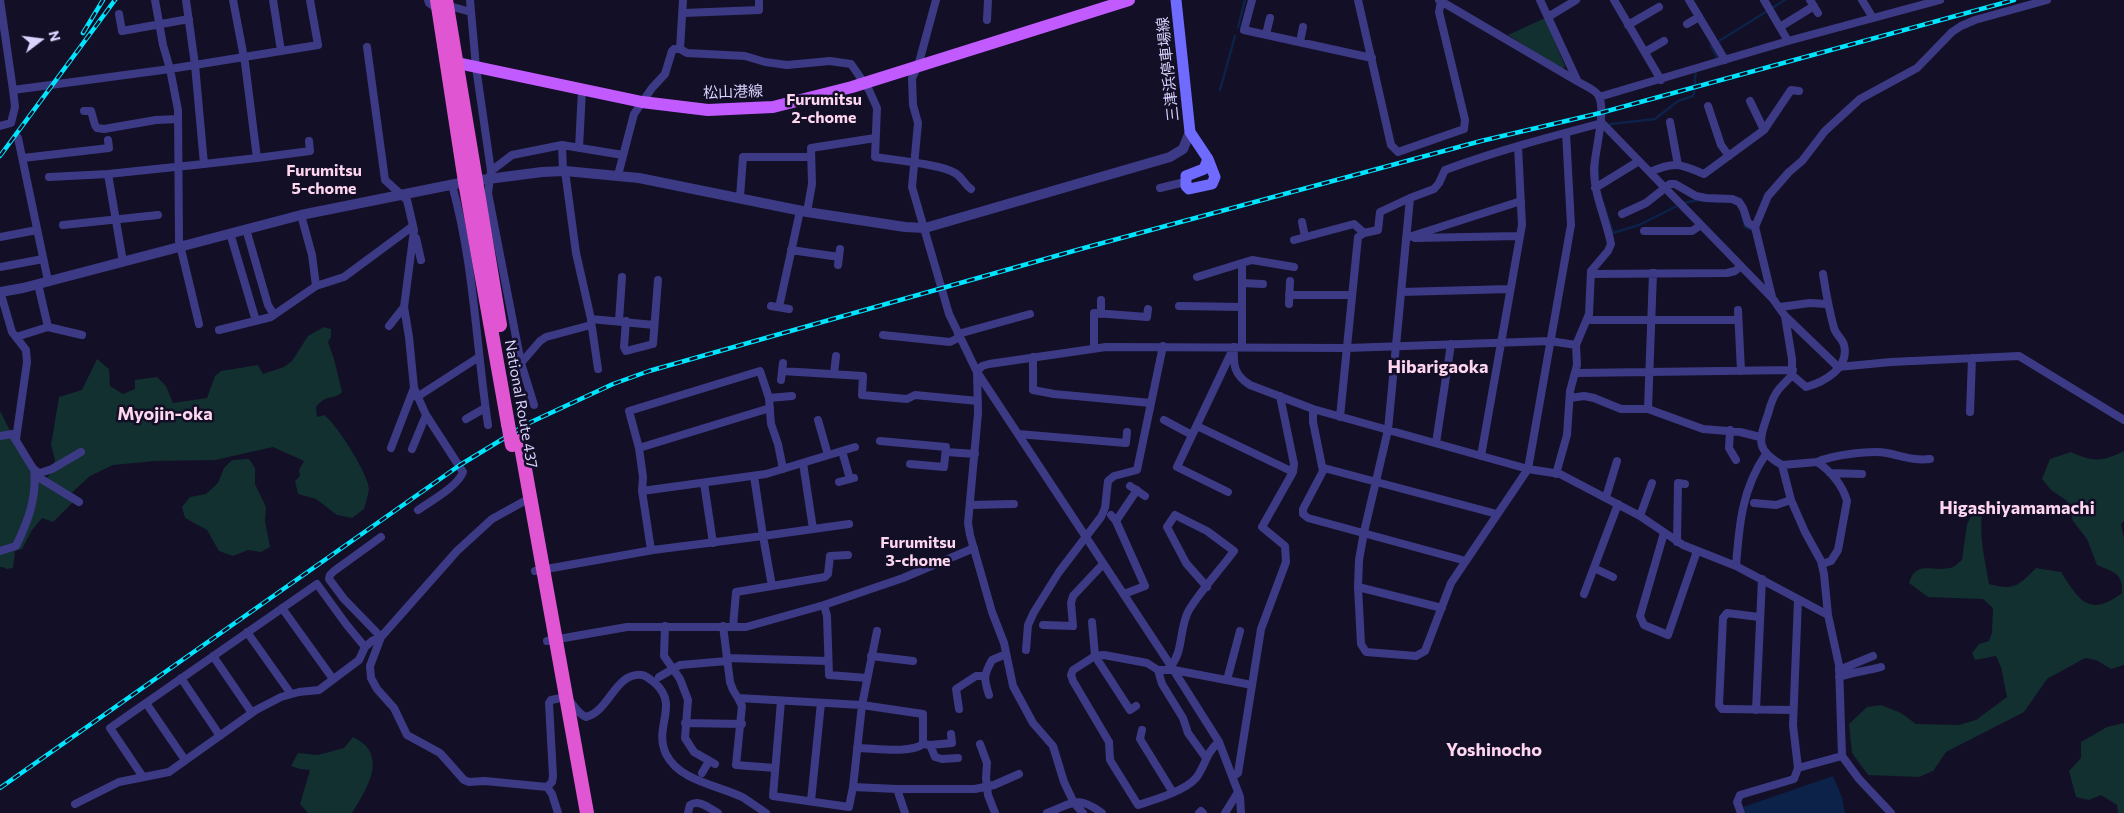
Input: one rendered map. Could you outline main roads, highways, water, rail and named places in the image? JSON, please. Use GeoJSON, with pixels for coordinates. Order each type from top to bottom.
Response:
{"type":"FeatureCollection","features":[{"type":"Feature","properties":{"kind":"highway","name":"National Route 437"},"geometry":{"type":"LineString","coordinates":[[443,4],[474,179],[512,421],[552,640],[578,813]]}},
{"type":"Feature","properties":{"kind":"highway","name":"National Route 437"},"geometry":{"type":"LineString","coordinates":[[561,698],[587,813]]}},
{"type":"Feature","properties":{"kind":"main road","name":"松山港線"},"geometry":{"type":"LineString","coordinates":[[452,62],[642,102],[708,110],[753,108],[810,99],[864,84],[1129,0]]}},
{"type":"Feature","properties":{"kind":"main road","name":"三津浜停車場線"},"geometry":{"type":"LineString","coordinates":[[1176,0],[1190,132],[1208,159],[1215,177],[1212,184],[1189,189],[1185,182],[1186,176],[1206,167],[1208,159]]}},
{"type":"Feature","properties":{"kind":"water"},"geometry":{"type":"Polygon","coordinates":[[[1833,776],[1842,797],[1845,813],[1746,813],[1743,807],[1833,776]]]}},
{"type":"Feature","properties":{"kind":"waterway"},"geometry":{"type":"LineString","coordinates":[[1238,27],[1245,0]]}},
{"type":"Feature","properties":{"kind":"waterway"},"geometry":{"type":"LineString","coordinates":[[1716,60],[1717,57],[1711,46],[1785,0]]}},
{"type":"Feature","properties":{"kind":"waterway"},"geometry":{"type":"LineString","coordinates":[[1220,90],[1235,36]]}},
{"type":"Feature","properties":{"kind":"waterway"},"geometry":{"type":"LineString","coordinates":[[1608,127],[1611,124],[1655,119],[1678,101],[1693,96],[1696,71]]}},
{"type":"Feature","properties":{"kind":"waterway"},"geometry":{"type":"LineString","coordinates":[[1598,162],[1598,182]]}},
{"type":"Feature","properties":{"kind":"waterway"},"geometry":{"type":"LineString","coordinates":[[1684,203],[1697,200],[1720,202]]}},
{"type":"Feature","properties":{"kind":"waterway"},"geometry":{"type":"LineString","coordinates":[[1603,202],[1613,233],[1639,225],[1679,205]]}},
{"type":"Feature","properties":{"kind":"waterway"},"geometry":{"type":"LineString","coordinates":[[1742,216],[1745,227],[1753,230]]}},
{"type":"Feature","properties":{"kind":"railway"},"geometry":{"type":"LineString","coordinates":[[83,33],[103,0]]}},
{"type":"Feature","properties":{"kind":"railway"},"geometry":{"type":"LineString","coordinates":[[0,156],[115,0]]}},
{"type":"Feature","properties":{"kind":"railway"},"geometry":{"type":"LineString","coordinates":[[0,788],[460,465],[529,423],[613,384],[649,371],[1084,248],[1481,141],[1600,113],[2014,0]]}},
{"type":"Feature","properties":{"kind":"district","name":"Furumitsu 2-chome"},"geometry":{"type":"Point","coordinates":[824,109]}},
{"type":"Feature","properties":{"kind":"district","name":"Furumitsu 5-chome"},"geometry":{"type":"Point","coordinates":[324,180]}},
{"type":"Feature","properties":{"kind":"district","name":"Hibarigaoka"},"geometry":{"type":"Point","coordinates":[1438,367]}},
{"type":"Feature","properties":{"kind":"district","name":"Myojin-oka"},"geometry":{"type":"Point","coordinates":[165,414]}},
{"type":"Feature","properties":{"kind":"district","name":"Higashiyamamachi"},"geometry":{"type":"Point","coordinates":[2017,508]}},
{"type":"Feature","properties":{"kind":"district","name":"Furumitsu 3-chome"},"geometry":{"type":"Point","coordinates":[918,552]}},
{"type":"Feature","properties":{"kind":"district","name":"Yoshinocho"},"geometry":{"type":"Point","coordinates":[1494,750]}}]}
